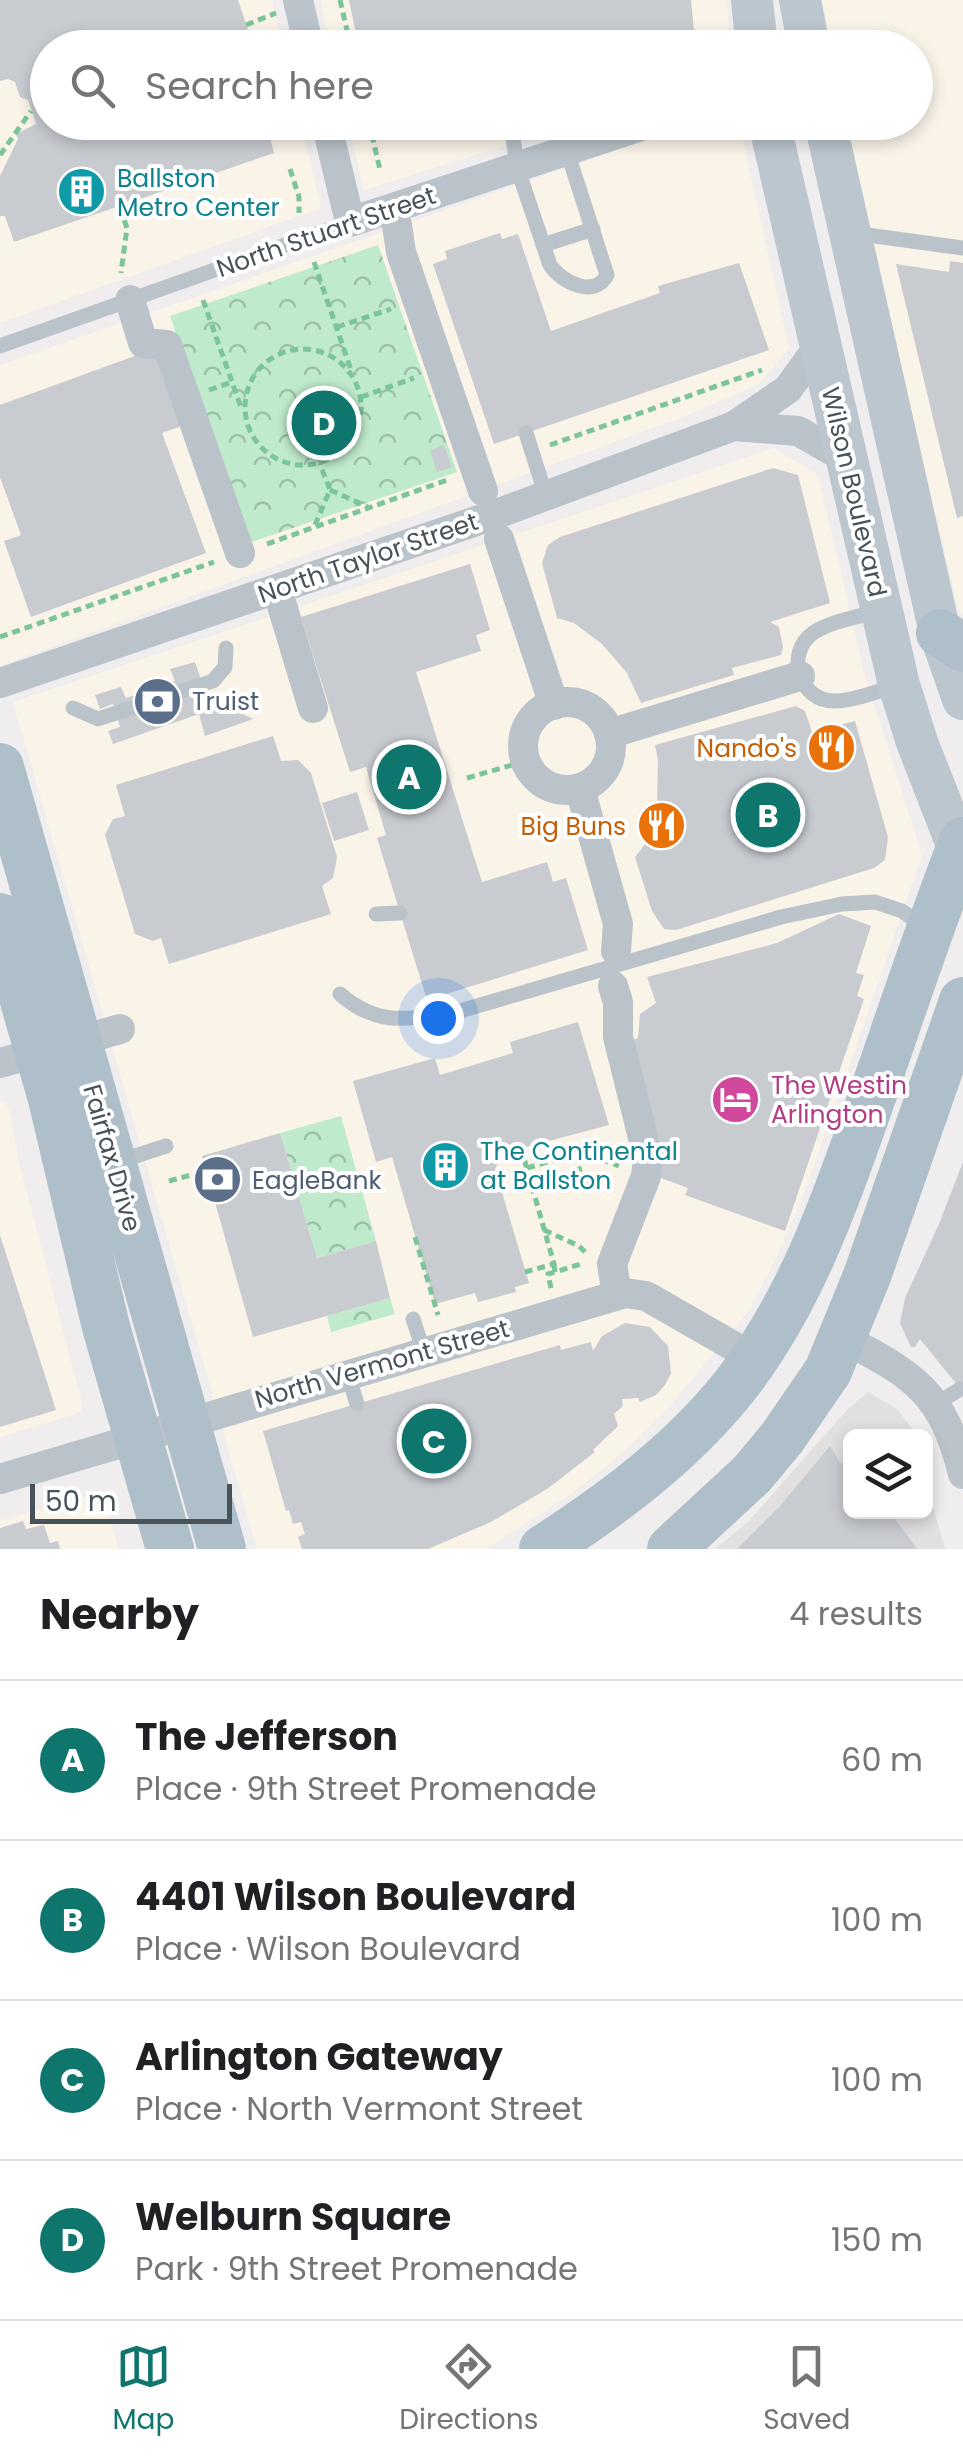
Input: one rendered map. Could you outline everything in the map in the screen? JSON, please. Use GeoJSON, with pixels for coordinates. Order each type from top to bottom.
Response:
{"type":"FeatureCollection","features":[{"type":"Feature","properties":{"kind":"main road"},"geometry":{"type":"LineString","coordinates":[[752,0],[755,30]]}},
{"type":"Feature","properties":{"kind":"main road"},"geometry":{"type":"LineString","coordinates":[[800,0],[805,30]]}},
{"type":"Feature","properties":{"kind":"main road","name":"Wilson Boulevard"},"geometry":{"type":"LineString","coordinates":[[773,140],[899,685],[917,742],[962,848]]}},
{"type":"Feature","properties":{"kind":"main road","name":"Wilson Boulevard"},"geometry":{"type":"LineString","coordinates":[[829,140],[883,382],[952,641],[963,700]]}},
{"type":"Feature","properties":{"kind":"main road","name":"Fairfax Drive"},"geometry":{"type":"LineString","coordinates":[[0,767],[60,1046],[101,1310],[170,1549]]}},
{"type":"Feature","properties":{"kind":"main road"},"geometry":{"type":"LineString","coordinates":[[543,1549],[622,1495],[712,1411],[754,1358],[790,1300],[816,1248],[962,848]]}},
{"type":"Feature","properties":{"kind":"main road","name":"Fairfax Drive"},"geometry":{"type":"LineString","coordinates":[[0,917],[114,1163],[222,1549]]}},
{"type":"Feature","properties":{"kind":"main road"},"geometry":{"type":"LineString","coordinates":[[671,1549],[752,1474],[828,1371],[963,1001]]}},
{"type":"Feature","properties":{"kind":"main road"},"geometry":{"type":"LineString","coordinates":[[919,1124],[963,1067]]}},
{"type":"Feature","properties":{"kind":"street"},"geometry":{"type":"LineString","coordinates":[[298,0],[305,30]]}},
{"type":"Feature","properties":{"kind":"street"},"geometry":{"type":"LineString","coordinates":[[330,140],[350,222]]}},
{"type":"Feature","properties":{"kind":"street","name":"North Stuart Street"},"geometry":{"type":"LineString","coordinates":[[350,222],[600,140]]}},
{"type":"Feature","properties":{"kind":"street"},"geometry":{"type":"LineString","coordinates":[[397,224],[401,252],[479,481]]}},
{"type":"Feature","properties":{"kind":"street"},"geometry":{"type":"LineString","coordinates":[[130,300],[144,342],[167,346],[240,553]]}},
{"type":"Feature","properties":{"kind":"street","name":"North Taylor Street"},"geometry":{"type":"LineString","coordinates":[[0,683],[546,496],[734,426],[788,389],[819,346]]}},
{"type":"Feature","properties":{"kind":"street"},"geometry":{"type":"LineString","coordinates":[[832,400],[883,382]]}},
{"type":"Feature","properties":{"kind":"street","name":"North Taylor Street"},"geometry":{"type":"LineString","coordinates":[[734,426],[798,431],[846,458]]}},
{"type":"Feature","properties":{"kind":"street"},"geometry":{"type":"LineString","coordinates":[[499,539],[554,704]]}},
{"type":"Feature","properties":{"kind":"street"},"geometry":{"type":"LineString","coordinates":[[277,589],[321,706]]}},
{"type":"Feature","properties":{"kind":"street"},"geometry":{"type":"LineString","coordinates":[[609,734],[800,676]]}},
{"type":"Feature","properties":{"kind":"street"},"geometry":{"type":"LineString","coordinates":[[554,704],[584,706],[596,714],[609,734],[608,763],[602,774],[580,788],[568,790],[543,783],[526,761],[525,734],[531,721],[554,704]]}},
{"type":"Feature","properties":{"kind":"street"},"geometry":{"type":"LineString","coordinates":[[580,788],[618,924],[616,951]]}},
{"type":"Feature","properties":{"kind":"street"},"geometry":{"type":"LineString","coordinates":[[613,986],[618,1002],[618,1037],[647,1149],[646,1176],[604,1263],[617,1295]]}},
{"type":"Feature","properties":{"kind":"street","name":"North Vermont Street"},"geometry":{"type":"LineString","coordinates":[[0,1479],[632,1292],[646,1296],[754,1358]]}},
{"type":"Feature","properties":{"kind":"street"},"geometry":{"type":"LineString","coordinates":[[842,1338],[948,1396],[963,1474]]}},
{"type":"Feature","properties":{"kind":"lane"},"geometry":{"type":"LineString","coordinates":[[513,140],[517,167],[556,274],[583,288],[594,287],[607,274],[567,151]]}},
{"type":"Feature","properties":{"kind":"lane","name":"North Stuart Street"},"geometry":{"type":"LineString","coordinates":[[0,346],[350,222]]}},
{"type":"Feature","properties":{"kind":"lane"},"geometry":{"type":"LineString","coordinates":[[543,245],[593,229]]}},
{"type":"Feature","properties":{"kind":"lane"},"geometry":{"type":"LineString","coordinates":[[850,232],[963,248]]}},
{"type":"Feature","properties":{"kind":"lane"},"geometry":{"type":"LineString","coordinates":[[526,433],[546,496]]}},
{"type":"Feature","properties":{"kind":"lane"},"geometry":{"type":"LineString","coordinates":[[882,610],[815,632],[801,647],[800,676],[816,696],[837,702],[899,685]]}},
{"type":"Feature","properties":{"kind":"lane"},"geometry":{"type":"LineString","coordinates":[[73,708],[98,719],[213,681],[225,666],[226,648]]}},
{"type":"Feature","properties":{"kind":"lane"},"geometry":{"type":"LineString","coordinates":[[340,994],[358,1010],[377,1018],[460,1011],[781,916],[842,904],[876,902],[902,910],[930,931]]}},
{"type":"Feature","properties":{"kind":"lane"},"geometry":{"type":"LineString","coordinates":[[376,914],[400,913]]}},
{"type":"Feature","properties":{"kind":"lane"},"geometry":{"type":"LineString","coordinates":[[114,1163],[166,1146]]}},
{"type":"Feature","properties":{"kind":"lane"},"geometry":{"type":"LineString","coordinates":[[413,1319],[424,1352]]}},
{"type":"Feature","properties":{"kind":"lane"},"geometry":{"type":"LineString","coordinates":[[348,1374],[357,1404]]}},
{"type":"Feature","properties":{"kind":"path"},"geometry":{"type":"LineString","coordinates":[[340,0],[348,30]]}},
{"type":"Feature","properties":{"kind":"path"},"geometry":{"type":"LineString","coordinates":[[0,155],[30,112]]}},
{"type":"Feature","properties":{"kind":"path"},"geometry":{"type":"LineString","coordinates":[[373,140],[380,170]]}},
{"type":"Feature","properties":{"kind":"path"},"geometry":{"type":"LineString","coordinates":[[290,169],[299,198],[299,213]]}},
{"type":"Feature","properties":{"kind":"path"},"geometry":{"type":"LineString","coordinates":[[120,208],[127,228],[121,275],[130,300]]}},
{"type":"Feature","properties":{"kind":"path"},"geometry":{"type":"LineString","coordinates":[[203,300],[252,436],[274,459],[289,464],[320,464],[348,445],[362,414],[360,396],[314,262]]}},
{"type":"Feature","properties":{"kind":"path"},"geometry":{"type":"LineString","coordinates":[[337,328],[417,300]]}},
{"type":"Feature","properties":{"kind":"path"},"geometry":{"type":"LineString","coordinates":[[246,422],[244,406],[253,376],[263,364],[290,350],[306,348],[335,358],[355,382]]}},
{"type":"Feature","properties":{"kind":"path"},"geometry":{"type":"LineString","coordinates":[[360,396],[441,368]]}},
{"type":"Feature","properties":{"kind":"path"},"geometry":{"type":"LineString","coordinates":[[532,451],[764,370]]}},
{"type":"Feature","properties":{"kind":"path"},"geometry":{"type":"LineString","coordinates":[[314,527],[330,490],[320,464]]}},
{"type":"Feature","properties":{"kind":"path"},"geometry":{"type":"LineString","coordinates":[[0,637],[370,508],[479,481]]}},
{"type":"Feature","properties":{"kind":"path"},"geometry":{"type":"LineString","coordinates":[[330,490],[370,508]]}},
{"type":"Feature","properties":{"kind":"path"},"geometry":{"type":"LineString","coordinates":[[467,778],[526,761]]}},
{"type":"Feature","properties":{"kind":"path"},"geometry":{"type":"LineString","coordinates":[[520,1148],[554,1268]]}},
{"type":"Feature","properties":{"kind":"path"},"geometry":{"type":"LineString","coordinates":[[526,1168],[582,1152],[646,1176]]}},
{"type":"Feature","properties":{"kind":"path"},"geometry":{"type":"LineString","coordinates":[[575,1154],[582,1176]]}},
{"type":"Feature","properties":{"kind":"path"},"geometry":{"type":"LineString","coordinates":[[169,1181],[206,1171]]}},
{"type":"Feature","properties":{"kind":"path"},"geometry":{"type":"LineString","coordinates":[[544,1230],[604,1263]]}},
{"type":"Feature","properties":{"kind":"path"},"geometry":{"type":"LineString","coordinates":[[415,1237],[438,1315]]}},
{"type":"Feature","properties":{"kind":"path"},"geometry":{"type":"LineString","coordinates":[[525,1272],[604,1263]]}},
{"type":"Feature","properties":{"kind":"path"},"geometry":{"type":"LineString","coordinates":[[552,1290],[548,1274],[554,1268]]}},
{"type":"Feature","properties":{"kind":"shaded area"},"geometry":{"type":"Polygon","coordinates":[[[0,0],[272,0],[279,30],[30,30],[30,140],[305,140],[321,208],[0,323],[0,0]]]}},
{"type":"Feature","properties":{"kind":"shaded area"},"geometry":{"type":"Polygon","coordinates":[[[320,0],[727,0],[729,30],[327,30],[320,0]]]}},
{"type":"Feature","properties":{"kind":"shaded area"},"geometry":{"type":"Polygon","coordinates":[[[822,0],[963,0],[963,614],[958,609],[849,140],[933,140],[933,30],[828,30],[822,0]]]}},
{"type":"Feature","properties":{"kind":"shaded area"},"geometry":{"type":"Polygon","coordinates":[[[352,140],[523,140],[364,190],[352,140]]]}},
{"type":"Feature","properties":{"kind":"shaded area"},"geometry":{"type":"Polygon","coordinates":[[[646,140],[743,140],[789,348],[759,384],[683,417],[0,666],[0,365],[646,140]]]}},
{"type":"Feature","properties":{"kind":"shaded area"},"geometry":{"type":"Polygon","coordinates":[[[774,448],[818,475],[864,672],[922,855],[799,1206],[774,1262],[748,1312],[669,1407],[573,1493],[486,1549],[257,1549],[13,702],[774,448]]]}},
{"type":"Feature","properties":{"kind":"shaded area"},"geometry":{"type":"Polygon","coordinates":[[[0,1101],[6,1103],[11,1115],[19,1162],[82,1403],[76,1414],[0,1437],[0,1101]]]}},
{"type":"Feature","properties":{"kind":"shaded area"},"geometry":{"type":"Polygon","coordinates":[[[868,1392],[897,1409],[913,1429],[843,1429],[843,1519],[933,1519],[933,1504],[945,1549],[715,1549],[747,1523],[847,1410],[868,1392]]]}},
{"type":"Feature","properties":{"kind":"shaded area"},"geometry":{"type":"Polygon","coordinates":[[[95,1497],[105,1502],[119,1549],[0,1549],[0,1521],[78,1498],[95,1497]]]}},
{"type":"Feature","properties":{"kind":"green space"},"geometry":{"type":"Polygon","coordinates":[[[378,245],[457,472],[249,543],[170,316],[378,245]]]}},
{"type":"Feature","properties":{"kind":"green space"},"geometry":{"type":"Polygon","coordinates":[[[341,1116],[376,1241],[317,1258],[280,1133],[341,1116]]]}},
{"type":"Feature","properties":{"kind":"green space"},"geometry":{"type":"Polygon","coordinates":[[[390,1298],[395,1314],[331,1332],[327,1316],[390,1298]]]}},
{"type":"Feature","properties":{"kind":"building","name":"Ballston Metro Center"},"geometry":{"type":"Polygon","coordinates":[[[0,0],[238,0],[248,30],[30,30],[30,106],[28,100],[20,97],[15,82],[0,81],[0,0]]]}},
{"type":"Feature","properties":{"kind":"building"},"geometry":{"type":"Polygon","coordinates":[[[349,0],[691,0],[694,30],[355,30],[349,0]]]}},
{"type":"Feature","properties":{"kind":"building","name":"Ballston Metro Center"},"geometry":{"type":"Polygon","coordinates":[[[30,127],[30,140],[271,140],[274,153],[14,242],[5,216],[0,216],[0,176],[18,139],[16,134],[30,127]]]}},
{"type":"Feature","properties":{"kind":"building"},"geometry":{"type":"Polygon","coordinates":[[[500,233],[502,239],[518,234],[551,331],[660,293],[658,286],[739,263],[769,350],[494,444],[433,264],[447,259],[445,251],[500,233]]]}},
{"type":"Feature","properties":{"kind":"building"},"geometry":{"type":"Polygon","coordinates":[[[950,261],[963,263],[963,516],[957,518],[896,264],[949,272],[950,261]]]}},
{"type":"Feature","properties":{"kind":"building"},"geometry":{"type":"Polygon","coordinates":[[[154,349],[182,426],[162,433],[206,553],[31,617],[4,541],[21,535],[0,477],[0,405],[154,349]]]}},
{"type":"Feature","properties":{"kind":"building"},"geometry":{"type":"Polygon","coordinates":[[[444,445],[452,467],[437,472],[430,450],[444,445]]]}},
{"type":"Feature","properties":{"kind":"building"},"geometry":{"type":"Polygon","coordinates":[[[773,468],[798,475],[830,603],[770,622],[779,627],[781,655],[732,668],[734,675],[641,703],[627,673],[602,644],[574,623],[557,618],[542,563],[548,545],[560,537],[773,468]]]}},
{"type":"Feature","properties":{"kind":"building"},"geometry":{"type":"Polygon","coordinates":[[[470,564],[490,630],[476,635],[481,651],[416,672],[482,882],[547,862],[553,882],[566,878],[588,950],[427,1000],[377,838],[386,835],[366,767],[350,772],[301,617],[470,564]]]}},
{"type":"Feature","properties":{"kind":"building","name":"Truist"},"geometry":{"type":"Polygon","coordinates":[[[195,662],[207,697],[253,719],[205,736],[199,714],[113,744],[108,731],[120,727],[113,704],[100,709],[95,695],[121,687],[126,698],[175,681],[170,669],[195,662]]]}},
{"type":"Feature","properties":{"kind":"building"},"geometry":{"type":"Polygon","coordinates":[[[796,706],[805,711],[812,732],[855,721],[888,837],[885,860],[874,868],[676,930],[664,929],[652,911],[635,857],[645,844],[657,804],[655,745],[796,706]]]}},
{"type":"Feature","properties":{"kind":"building"},"geometry":{"type":"Polygon","coordinates":[[[273,736],[281,761],[298,760],[311,773],[337,857],[333,878],[322,886],[331,914],[169,964],[161,938],[153,941],[135,934],[105,835],[113,819],[125,816],[116,785],[273,736]]]}},
{"type":"Feature","properties":{"kind":"building"},"geometry":{"type":"Polygon","coordinates":[[[357,792],[369,830],[334,841],[322,803],[357,792]]]}},
{"type":"Feature","properties":{"kind":"building","name":"The Westin Arlington"},"geometry":{"type":"Polygon","coordinates":[[[839,914],[871,926],[856,973],[864,975],[857,996],[864,999],[785,1231],[685,1195],[688,1188],[653,1175],[626,1042],[638,1038],[640,1014],[656,1003],[647,977],[777,943],[839,914]]]}},
{"type":"Feature","properties":{"kind":"building","name":"The Continental at Ballston"},"geometry":{"type":"Polygon","coordinates":[[[578,1022],[609,1125],[503,1153],[495,1169],[529,1283],[515,1287],[516,1292],[478,1302],[475,1293],[435,1304],[392,1157],[376,1162],[353,1081],[435,1058],[440,1075],[513,1053],[510,1042],[578,1022]]]}},
{"type":"Feature","properties":{"kind":"building"},"geometry":{"type":"Polygon","coordinates":[[[280,1133],[317,1258],[376,1241],[390,1298],[253,1337],[202,1156],[280,1133]]]}},
{"type":"Feature","properties":{"kind":"building"},"geometry":{"type":"Polygon","coordinates":[[[963,1162],[963,1392],[920,1339],[911,1347],[900,1323],[905,1298],[963,1162]]]}},
{"type":"Feature","properties":{"kind":"building"},"geometry":{"type":"Polygon","coordinates":[[[0,1235],[56,1410],[0,1427],[0,1235]]]}},
{"type":"Feature","properties":{"kind":"building"},"geometry":{"type":"Polygon","coordinates":[[[625,1323],[650,1327],[668,1346],[671,1373],[656,1395],[640,1402],[638,1398],[622,1399],[623,1406],[614,1414],[618,1426],[595,1452],[547,1489],[491,1522],[428,1549],[302,1549],[298,1537],[305,1534],[301,1522],[293,1524],[289,1510],[286,1511],[263,1431],[560,1345],[561,1350],[591,1342],[593,1351],[602,1336],[625,1323]]]}},
{"type":"Feature","properties":{"kind":"building"},"geometry":{"type":"Polygon","coordinates":[[[830,1446],[843,1462],[843,1519],[895,1519],[917,1549],[737,1549],[780,1506],[830,1446]]]}},
{"type":"Feature","properties":{"kind":"building"},"geometry":{"type":"Polygon","coordinates":[[[23,1521],[26,1529],[44,1525],[50,1543],[58,1541],[60,1549],[0,1549],[0,1528],[23,1521]]]}},
{"type":"Feature","properties":{"kind":"place","name":"Ballston Metro Center"},"geometry":{"type":"Point","coordinates":[82,192]}},
{"type":"Feature","properties":{"kind":"place","name":"Welburn Square"},"geometry":{"type":"Point","coordinates":[324,423]}},
{"type":"Feature","properties":{"kind":"place","name":"Truist"},"geometry":{"type":"Point","coordinates":[157,701]}},
{"type":"Feature","properties":{"kind":"place","name":"Nando's"},"geometry":{"type":"Point","coordinates":[832,748]}},
{"type":"Feature","properties":{"kind":"place","name":"The Jefferson"},"geometry":{"type":"Point","coordinates":[409,777]}},
{"type":"Feature","properties":{"kind":"place","name":"4401 Wilson Boulevard"},"geometry":{"type":"Point","coordinates":[768,815]}},
{"type":"Feature","properties":{"kind":"place","name":"Big Buns"},"geometry":{"type":"Point","coordinates":[661,826]}},
{"type":"Feature","properties":{"kind":"place","name":"The Westin Arlington"},"geometry":{"type":"Point","coordinates":[736,1099]}},
{"type":"Feature","properties":{"kind":"place","name":"The Continental at Ballston"},"geometry":{"type":"Point","coordinates":[445,1165]}},
{"type":"Feature","properties":{"kind":"place","name":"EagleBank"},"geometry":{"type":"Point","coordinates":[217,1180]}},
{"type":"Feature","properties":{"kind":"place","name":"Arlington Gateway"},"geometry":{"type":"Point","coordinates":[434,1441]}}]}
